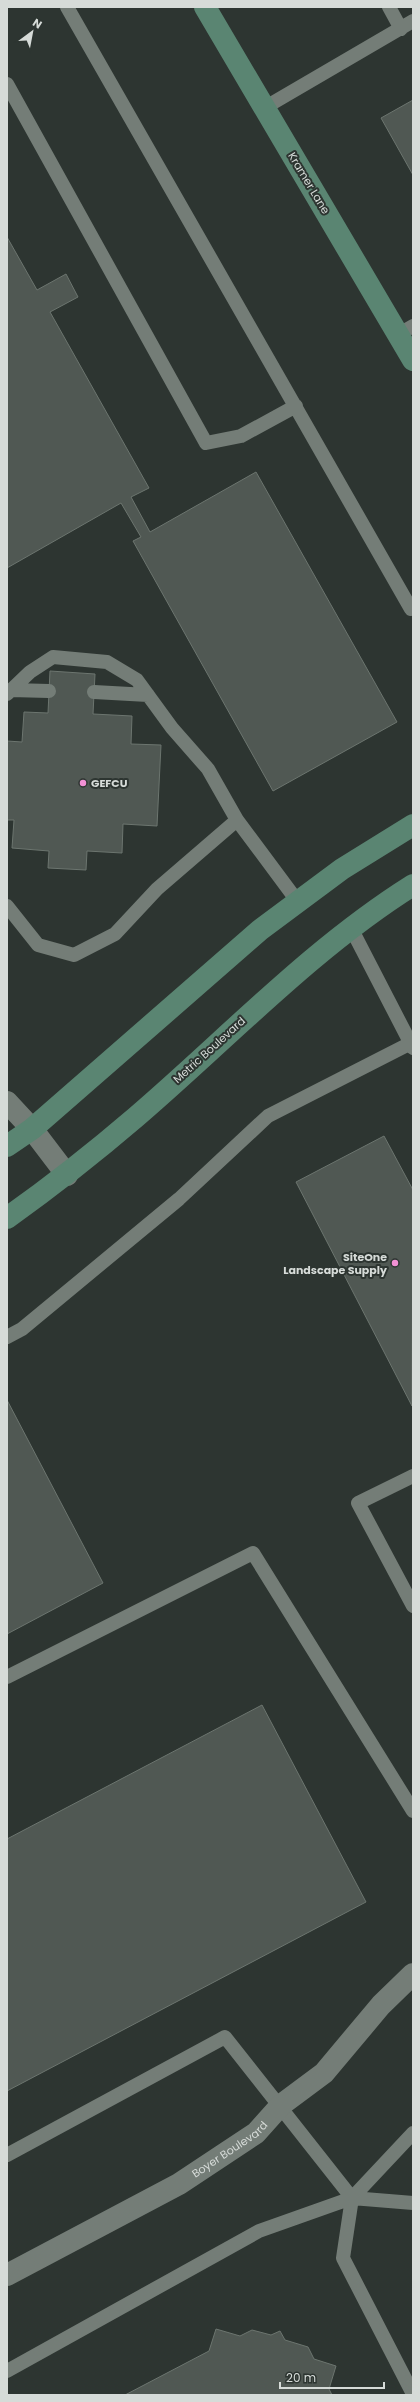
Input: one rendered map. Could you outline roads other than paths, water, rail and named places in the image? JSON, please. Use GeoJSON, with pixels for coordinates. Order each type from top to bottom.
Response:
{"type":"FeatureCollection","features":[{"type":"Feature","properties":{"kind":"main road","name":"Kramer Lane"},"geometry":{"type":"LineString","coordinates":[[205,7],[264,108],[406,330],[413,360]]}},
{"type":"Feature","properties":{"kind":"main road"},"geometry":{"type":"LineString","coordinates":[[7,1146],[32,1128],[260,930],[342,869],[413,825]]}},
{"type":"Feature","properties":{"kind":"main road","name":"Metric Boulevard"},"geometry":{"type":"LineString","coordinates":[[7,1218],[67,1175],[136,1117],[250,1013],[351,928],[413,885]]}},
{"type":"Feature","properties":{"kind":"street"},"geometry":{"type":"LineString","coordinates":[[7,1102],[32,1128],[67,1175]]}},
{"type":"Feature","properties":{"kind":"street","name":"Boyer Boulevard"},"geometry":{"type":"LineString","coordinates":[[7,2275],[179,2184],[256,2133],[280,2105],[324,2073],[381,2005],[413,1974]]}},
{"type":"Feature","properties":{"kind":"lane"},"geometry":{"type":"LineString","coordinates":[[67,7],[411,609],[413,608]]}},
{"type":"Feature","properties":{"kind":"lane"},"geometry":{"type":"LineString","coordinates":[[264,108],[407,25],[389,7]]}},
{"type":"Feature","properties":{"kind":"lane"},"geometry":{"type":"LineString","coordinates":[[7,84],[206,443],[241,436],[296,406]]}},
{"type":"Feature","properties":{"kind":"lane"},"geometry":{"type":"LineString","coordinates":[[9,692],[30,672],[53,657],[107,662],[137,680],[172,728],[208,769],[237,820],[298,902]]}},
{"type":"Feature","properties":{"kind":"lane"},"geometry":{"type":"LineString","coordinates":[[9,692],[49,690]]}},
{"type":"Feature","properties":{"kind":"lane"},"geometry":{"type":"LineString","coordinates":[[94,692],[148,695]]}},
{"type":"Feature","properties":{"kind":"lane"},"geometry":{"type":"LineString","coordinates":[[7,906],[38,945],[74,955],[115,934],[157,889],[237,820]]}},
{"type":"Feature","properties":{"kind":"lane"},"geometry":{"type":"LineString","coordinates":[[7,1337],[22,1329],[179,1199],[268,1116],[412,1045],[351,928]]}},
{"type":"Feature","properties":{"kind":"lane"},"geometry":{"type":"LineString","coordinates":[[413,1476],[358,1503],[413,1606]]}},
{"type":"Feature","properties":{"kind":"lane"},"geometry":{"type":"LineString","coordinates":[[7,1677],[253,1553],[413,1811]]}},
{"type":"Feature","properties":{"kind":"lane"},"geometry":{"type":"LineString","coordinates":[[7,2155],[225,2037],[352,2198]]}},
{"type":"Feature","properties":{"kind":"lane"},"geometry":{"type":"LineString","coordinates":[[413,2133],[352,2198],[342,2258],[413,2394]]}},
{"type":"Feature","properties":{"kind":"lane"},"geometry":{"type":"LineString","coordinates":[[7,2371],[259,2231],[352,2198],[413,2203]]}},
{"type":"Feature","properties":{"kind":"place","name":"GEFCU"},"geometry":{"type":"Point","coordinates":[83,783]}},
{"type":"Feature","properties":{"kind":"place","name":"SiteOne Landscape Supply"},"geometry":{"type":"Point","coordinates":[395,1263]}}]}
